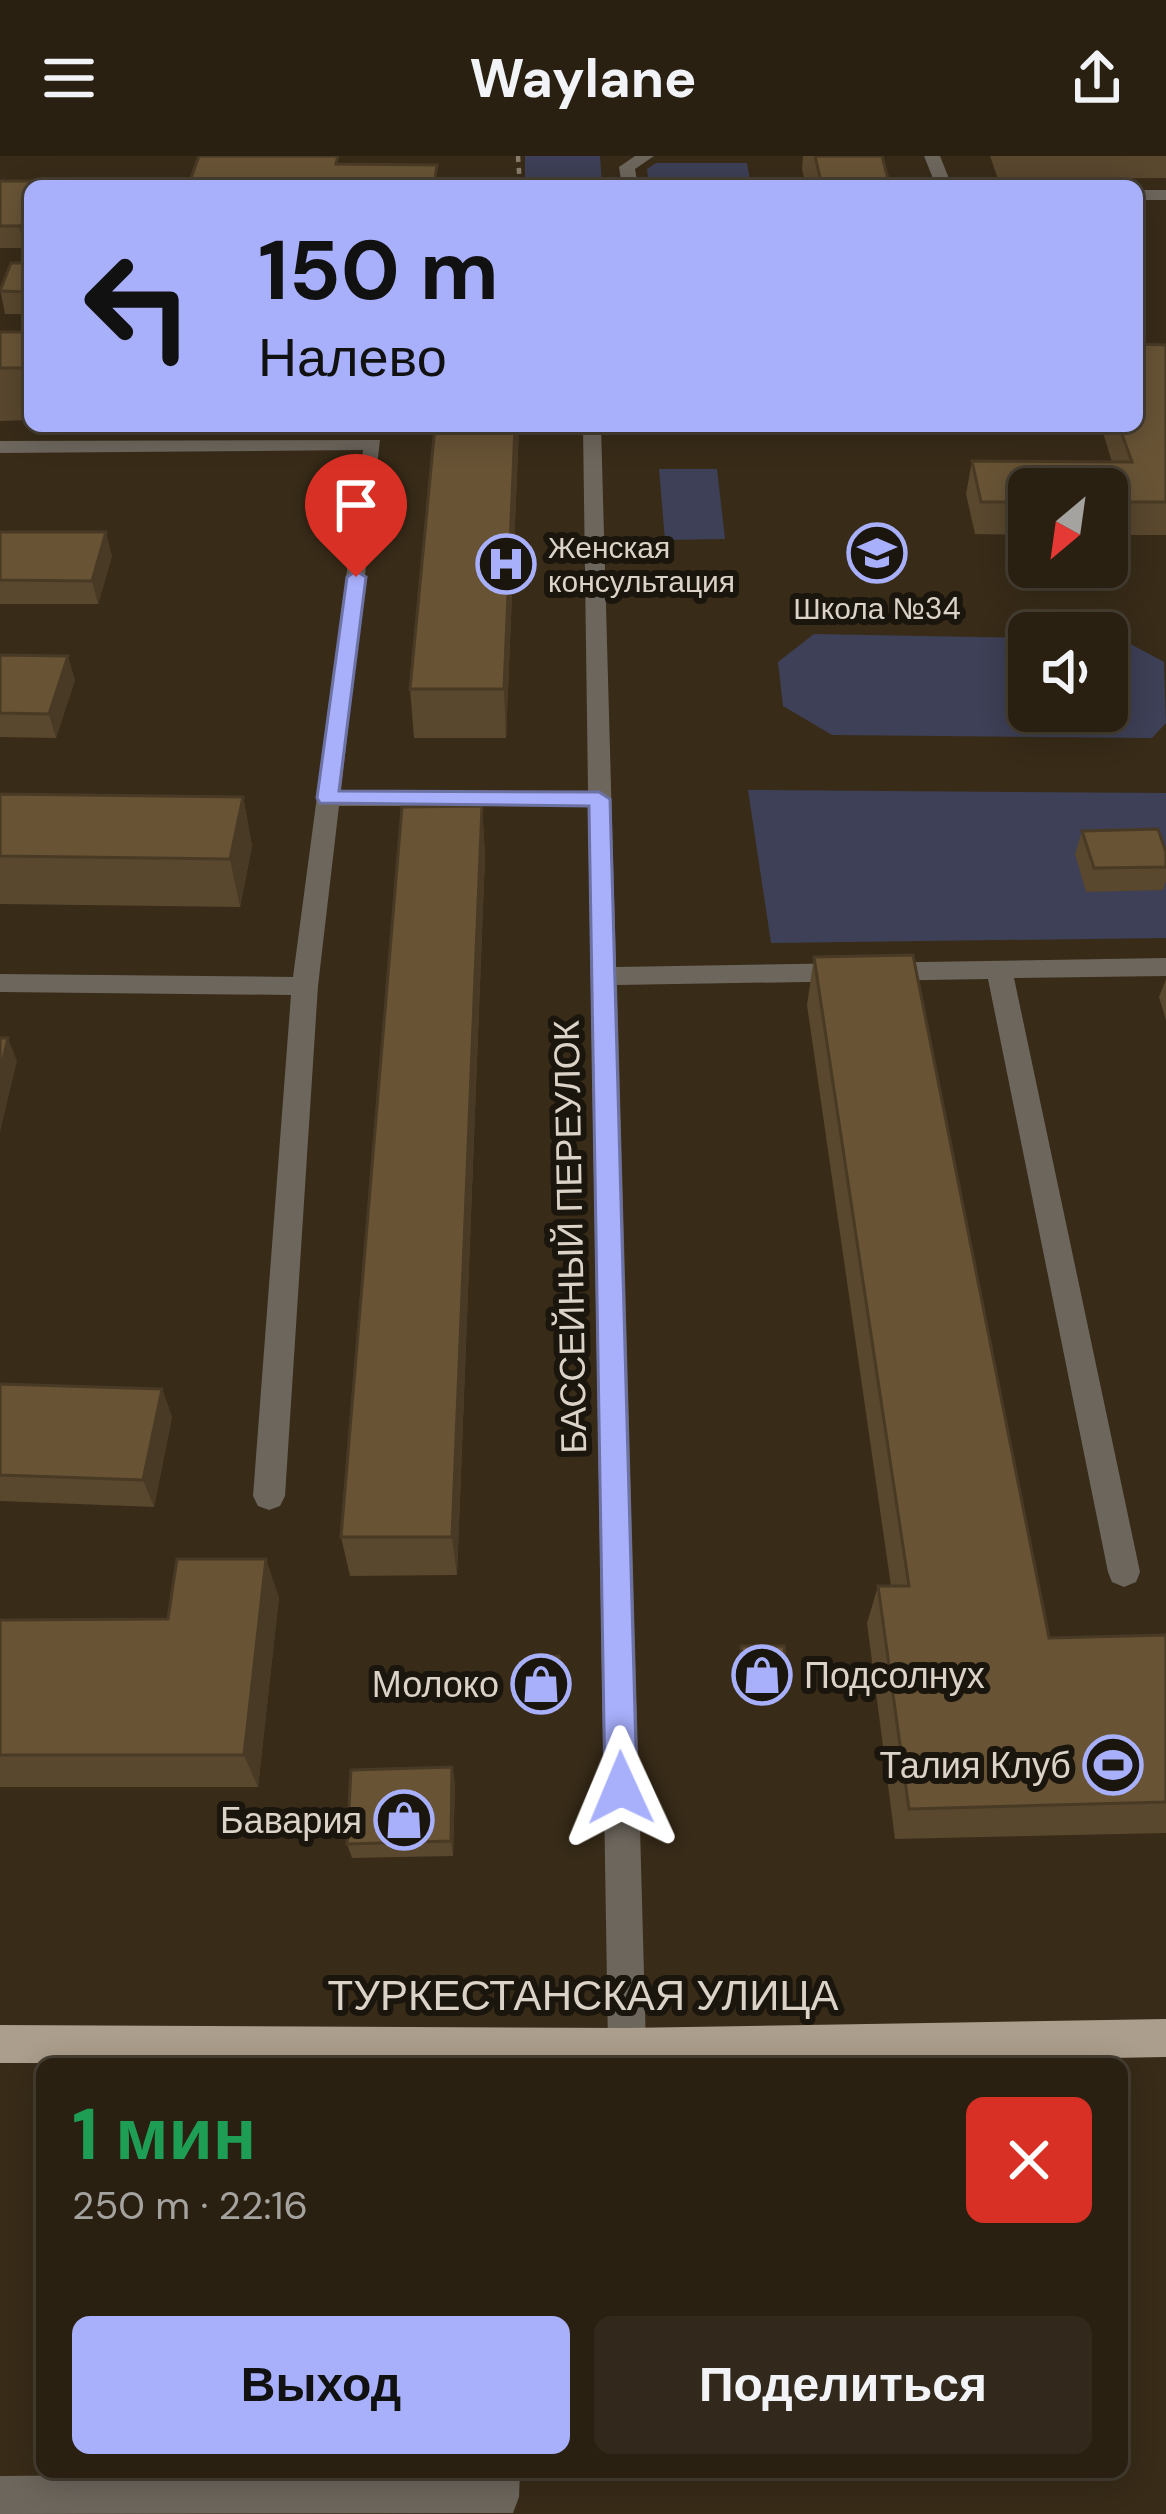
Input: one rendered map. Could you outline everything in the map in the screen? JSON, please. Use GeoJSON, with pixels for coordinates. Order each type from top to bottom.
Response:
{"type":"FeatureCollection","features":[{"type":"Feature","properties":{"kind":"main road","name":"ТУРКЕСТАНСКАЯ УЛИЦА"},"geometry":{"type":"LineString","coordinates":[[0,2044],[512,2054],[627,2047],[1166,2038]]}},
{"type":"Feature","properties":{"kind":"street"},"geometry":{"type":"LineString","coordinates":[[629,180],[627,166],[646,156]]}},
{"type":"Feature","properties":{"kind":"street","name":"БАССЕЙНЫЙ ПЕРЕУЛОК"},"geometry":{"type":"LineString","coordinates":[[592,432],[627,2047]]}},
{"type":"Feature","properties":{"kind":"street"},"geometry":{"type":"LineString","coordinates":[[0,447],[373,444],[304,986],[269,1496]]}},
{"type":"Feature","properties":{"kind":"street"},"geometry":{"type":"LineString","coordinates":[[328,798],[599,799]]}},
{"type":"Feature","properties":{"kind":"street"},"geometry":{"type":"LineString","coordinates":[[603,976],[1166,967]]}},
{"type":"Feature","properties":{"kind":"street"},"geometry":{"type":"LineString","coordinates":[[999,970],[1124,1572]]}},
{"type":"Feature","properties":{"kind":"street"},"geometry":{"type":"LineString","coordinates":[[0,983],[304,986]]}},
{"type":"Feature","properties":{"kind":"street"},"geometry":{"type":"LineString","coordinates":[[0,2498],[497,2494]]}},
{"type":"Feature","properties":{"kind":"shaded area"},"geometry":{"type":"Polygon","coordinates":[[[525,156],[600,156],[602,180],[525,180],[525,156]]]}},
{"type":"Feature","properties":{"kind":"shaded area"},"geometry":{"type":"Polygon","coordinates":[[[656,163],[747,163],[750,180],[648,180],[647,169],[656,163]]]}},
{"type":"Feature","properties":{"kind":"shaded area"},"geometry":{"type":"Polygon","coordinates":[[[659,469],[717,469],[725,539],[665,540],[659,469]]]}},
{"type":"Feature","properties":{"kind":"shaded area"},"geometry":{"type":"Polygon","coordinates":[[[814,634],[1008,638],[1008,732],[1128,732],[1128,643],[1164,662],[1166,723],[1152,738],[832,735],[783,706],[778,662],[814,634]]]}},
{"type":"Feature","properties":{"kind":"shaded area"},"geometry":{"type":"Polygon","coordinates":[[[748,790],[1166,793],[1166,938],[771,943],[748,790]]]}},
{"type":"Feature","properties":{"kind":"building"},"geometry":{"type":"Polygon","coordinates":[[[199,156],[338,156],[336,164],[437,165],[435,180],[190,180],[199,156]]]}},
{"type":"Feature","properties":{"kind":"building"},"geometry":{"type":"Polygon","coordinates":[[[815,156],[882,156],[888,180],[821,180],[815,156]]]}},
{"type":"Feature","properties":{"kind":"building"},"geometry":{"type":"Polygon","coordinates":[[[0,181],[24,181],[24,223],[0,226],[0,181]]]}},
{"type":"Feature","properties":{"kind":"building"},"geometry":{"type":"Polygon","coordinates":[[[11,263],[24,263],[24,292],[0,291],[11,263]]]}},
{"type":"Feature","properties":{"kind":"building"},"geometry":{"type":"Polygon","coordinates":[[[0,332],[24,332],[24,368],[0,368],[0,332]]]}},
{"type":"Feature","properties":{"kind":"building"},"geometry":{"type":"Polygon","coordinates":[[[1143,344],[1166,345],[1166,502],[1128,502],[1128,468],[1008,468],[1008,502],[981,502],[972,461],[1132,462],[1121,432],[1143,432],[1143,344]]]}},
{"type":"Feature","properties":{"kind":"building"},"geometry":{"type":"Polygon","coordinates":[[[434,432],[515,432],[504,689],[410,689],[434,432]]]}},
{"type":"Feature","properties":{"kind":"building"},"geometry":{"type":"Polygon","coordinates":[[[0,532],[106,532],[92,581],[0,580],[0,532]]]}},
{"type":"Feature","properties":{"kind":"building"},"geometry":{"type":"Polygon","coordinates":[[[0,655],[68,656],[49,714],[0,713],[0,655]]]}},
{"type":"Feature","properties":{"kind":"building"},"geometry":{"type":"Polygon","coordinates":[[[0,794],[243,797],[230,859],[0,856],[0,794]]]}},
{"type":"Feature","properties":{"kind":"building"},"geometry":{"type":"Polygon","coordinates":[[[482,806],[452,1537],[341,1537],[402,807],[482,806]]]}},
{"type":"Feature","properties":{"kind":"building"},"geometry":{"type":"Polygon","coordinates":[[[1158,829],[1166,867],[1094,868],[1082,831],[1158,829]]]}},
{"type":"Feature","properties":{"kind":"building"},"geometry":{"type":"Polygon","coordinates":[[[913,955],[1049,1638],[1166,1635],[1166,1802],[909,1809],[878,1586],[909,1586],[814,957],[913,955]]]}},
{"type":"Feature","properties":{"kind":"building"},"geometry":{"type":"Polygon","coordinates":[[[0,1038],[8,1038],[0,1072],[0,1038]]]}},
{"type":"Feature","properties":{"kind":"building"},"geometry":{"type":"Polygon","coordinates":[[[0,1384],[162,1389],[143,1480],[0,1475],[0,1384]]]}},
{"type":"Feature","properties":{"kind":"building"},"geometry":{"type":"Polygon","coordinates":[[[177,1559],[266,1559],[244,1755],[0,1755],[0,1620],[168,1619],[177,1559]]]}},
{"type":"Feature","properties":{"kind":"building","name":"Подсолнух"},"geometry":{"type":"Polygon","coordinates":[[[741,1646],[784,1646],[788,1686],[744,1687],[741,1646]]]}},
{"type":"Feature","properties":{"kind":"building","name":"Молоко"},"geometry":{"type":"Polygon","coordinates":[[[559,1656],[562,1687],[522,1692],[520,1662],[559,1656]]]}},
{"type":"Feature","properties":{"kind":"building","name":"Бавария"},"geometry":{"type":"Polygon","coordinates":[[[452,1767],[451,1841],[347,1844],[351,1770],[452,1767]]]}},
{"type":"Feature","properties":{"kind":"place","name":"Школа №34"},"geometry":{"type":"Point","coordinates":[877,553]}},
{"type":"Feature","properties":{"kind":"place","name":"Женская консультация"},"geometry":{"type":"Point","coordinates":[506,564]}},
{"type":"Feature","properties":{"kind":"place","name":"Подсолнух"},"geometry":{"type":"Point","coordinates":[762,1675]}},
{"type":"Feature","properties":{"kind":"place","name":"Молоко"},"geometry":{"type":"Point","coordinates":[541,1684]}},
{"type":"Feature","properties":{"kind":"place","name":"Талия Клуб"},"geometry":{"type":"Point","coordinates":[1113,1765]}},
{"type":"Feature","properties":{"kind":"place","name":"Бавария"},"geometry":{"type":"Point","coordinates":[404,1820]}},
{"type":"Feature","properties":{"kind":"route"},"geometry":{"type":"LineString","coordinates":[[356,577],[328,798],[599,799],[621,1788]]}}]}
